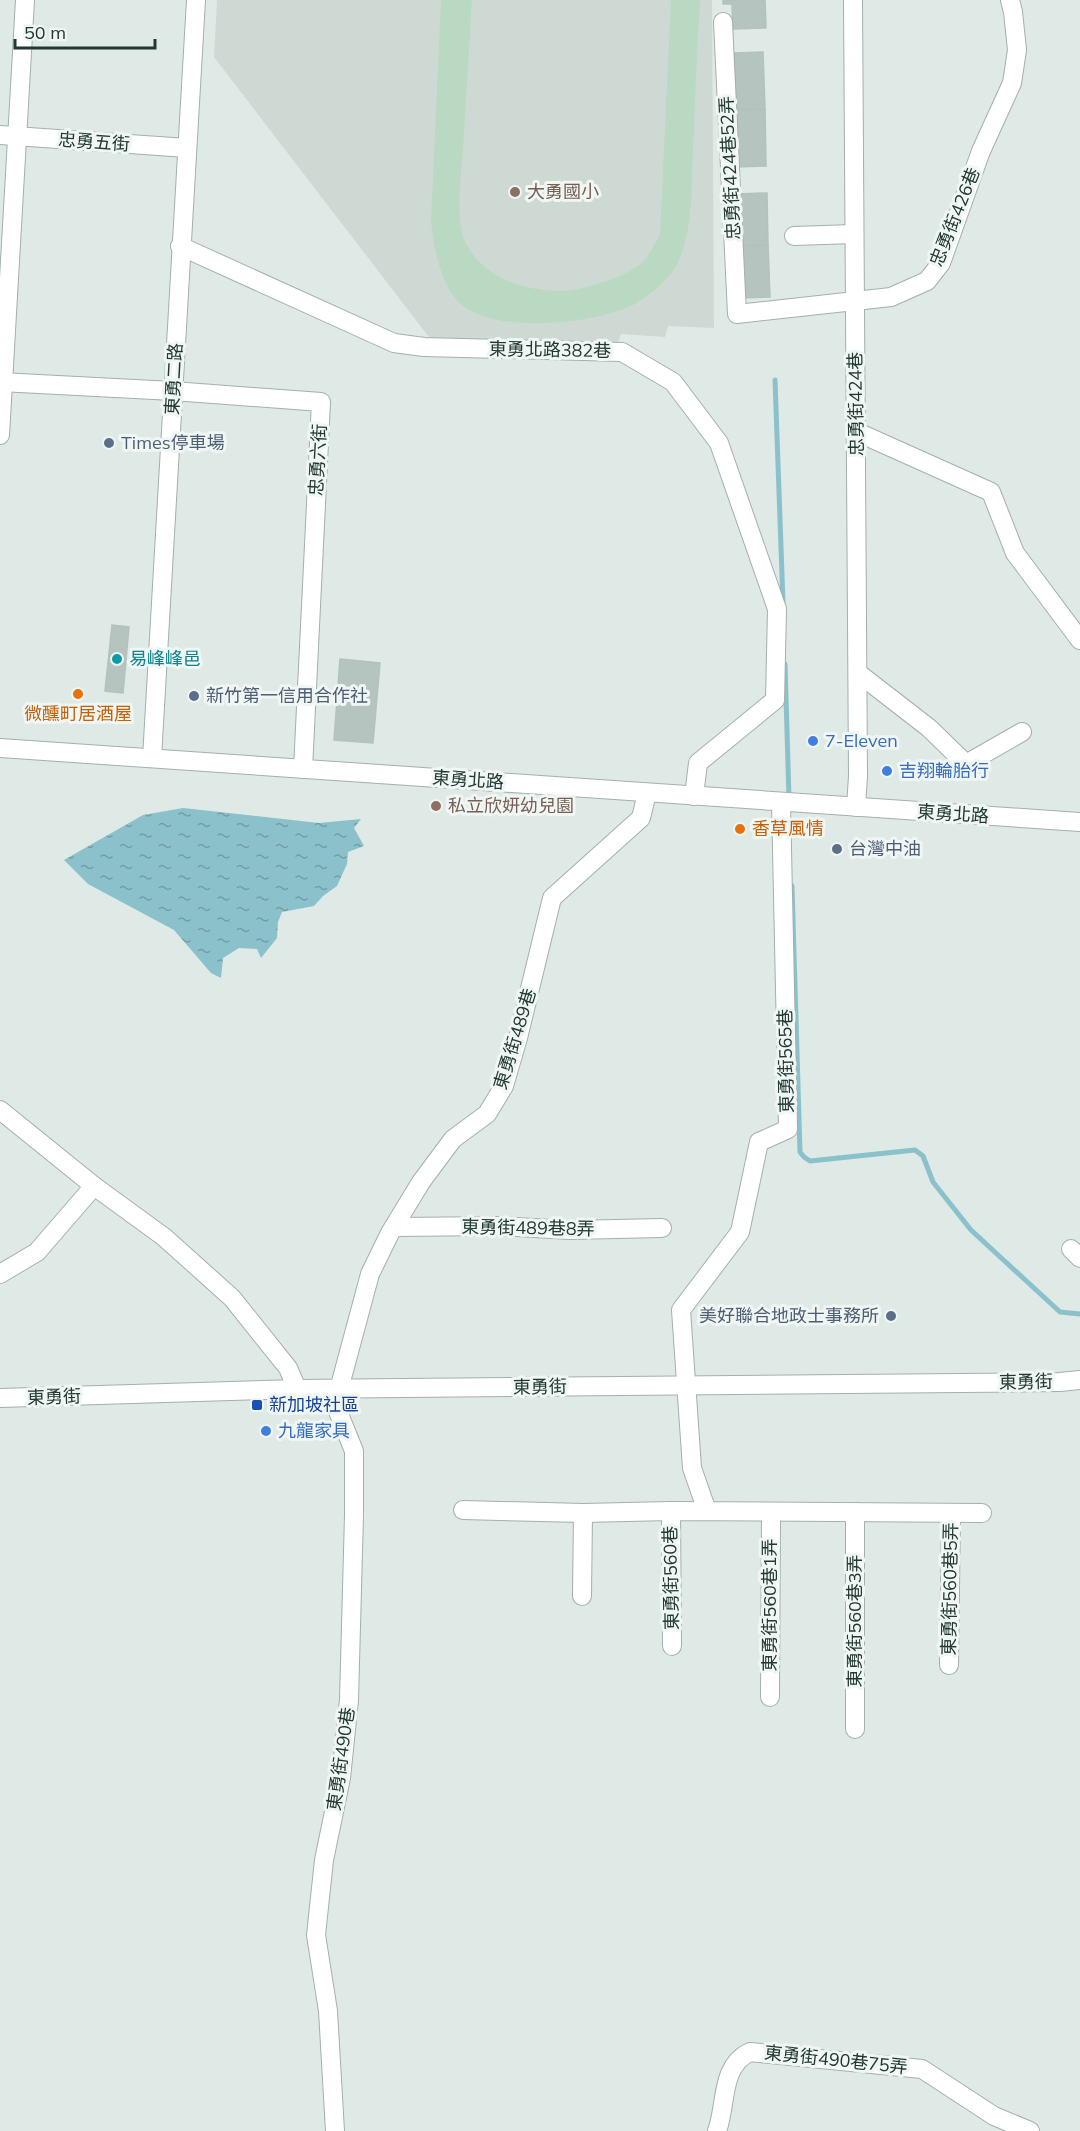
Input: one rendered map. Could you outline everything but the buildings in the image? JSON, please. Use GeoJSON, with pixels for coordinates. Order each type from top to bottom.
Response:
{"type":"FeatureCollection","features":[{"type":"Feature","properties":{"kind":"street"},"geometry":{"type":"LineString","coordinates":[[0,435],[8,136],[25,0]]}},
{"type":"Feature","properties":{"kind":"street","name":"東勇二路"},"geometry":{"type":"LineString","coordinates":[[152,758],[196,0]]}},
{"type":"Feature","properties":{"kind":"street","name":"忠勇街424巷"},"geometry":{"type":"LineString","coordinates":[[853,0],[858,673],[856,807]]}},
{"type":"Feature","properties":{"kind":"street","name":"忠勇街426巷"},"geometry":{"type":"LineString","coordinates":[[737,314],[891,297],[927,281],[941,263],[981,151],[1012,83],[1017,50],[1010,0]]}},
{"type":"Feature","properties":{"kind":"street","name":"忠勇街424巷52弄"},"geometry":{"type":"LineString","coordinates":[[723,22],[737,314]]}},
{"type":"Feature","properties":{"kind":"street","name":"忠勇五街"},"geometry":{"type":"LineString","coordinates":[[8,136],[187,148]]}},
{"type":"Feature","properties":{"kind":"street"},"geometry":{"type":"LineString","coordinates":[[794,236],[854,234]]}},
{"type":"Feature","properties":{"kind":"street","name":"東勇北路382巷"},"geometry":{"type":"LineString","coordinates":[[180,246],[394,343],[424,347],[622,352],[674,382],[719,443],[777,609],[775,700],[698,763],[694,796]]}},
{"type":"Feature","properties":{"kind":"street","name":"忠勇六街"},"geometry":{"type":"LineString","coordinates":[[1,382],[321,402],[303,769]]}},
{"type":"Feature","properties":{"kind":"street"},"geometry":{"type":"LineString","coordinates":[[857,432],[991,492],[1015,553],[1080,640]]}},
{"type":"Feature","properties":{"kind":"street"},"geometry":{"type":"LineString","coordinates":[[858,673],[929,728],[966,765],[1022,732]]}},
{"type":"Feature","properties":{"kind":"street","name":"東勇北路"},"geometry":{"type":"LineString","coordinates":[[0,748],[1080,822]]}},
{"type":"Feature","properties":{"kind":"street","name":"東勇街489巷"},"geometry":{"type":"LineString","coordinates":[[339,1389],[370,1274],[394,1227],[421,1182],[453,1139],[487,1114],[504,1086],[552,898],[641,818],[647,793]]}},
{"type":"Feature","properties":{"kind":"street","name":"東勇街565巷"},"geometry":{"type":"LineString","coordinates":[[685,1387],[681,1310],[740,1232],[759,1142],[788,1129],[789,802]]}},
{"type":"Feature","properties":{"kind":"street"},"geometry":{"type":"LineString","coordinates":[[0,1110],[94,1186],[164,1237],[232,1298],[288,1368],[297,1389]]}},
{"type":"Feature","properties":{"kind":"street"},"geometry":{"type":"LineString","coordinates":[[0,1274],[37,1252],[94,1186]]}},
{"type":"Feature","properties":{"kind":"street","name":"東勇街489巷8弄"},"geometry":{"type":"LineString","coordinates":[[394,1227],[499,1226],[570,1230],[662,1228]]}},
{"type":"Feature","properties":{"kind":"street","name":"東勇街"},"geometry":{"type":"LineString","coordinates":[[0,1398],[297,1389],[685,1387],[1080,1380]]}},
{"type":"Feature","properties":{"kind":"street"},"geometry":{"type":"LineString","coordinates":[[685,1387],[692,1468],[707,1511]]}},
{"type":"Feature","properties":{"kind":"street","name":"東勇街490巷"},"geometry":{"type":"LineString","coordinates":[[335,2131],[328,2011],[316,1935],[324,1860],[341,1778],[349,1700],[354,1451],[335,1404],[339,1389]]}},
{"type":"Feature","properties":{"kind":"street"},"geometry":{"type":"LineString","coordinates":[[463,1510],[583,1513],[671,1511],[982,1513]]}},
{"type":"Feature","properties":{"kind":"street","name":"東勇街560巷"},"geometry":{"type":"LineString","coordinates":[[671,1511],[672,1646]]}},
{"type":"Feature","properties":{"kind":"street","name":"東勇街560巷3弄"},"geometry":{"type":"LineString","coordinates":[[855,1512],[855,1729]]}},
{"type":"Feature","properties":{"kind":"street"},"geometry":{"type":"LineString","coordinates":[[582,1596],[583,1513]]}},
{"type":"Feature","properties":{"kind":"street","name":"東勇街560巷1弄"},"geometry":{"type":"LineString","coordinates":[[770,1697],[771,1513]]}},
{"type":"Feature","properties":{"kind":"street","name":"東勇街560巷5弄"},"geometry":{"type":"LineString","coordinates":[[949,1665],[951,1513]]}},
{"type":"Feature","properties":{"kind":"street","name":"東勇街490巷75弄"},"geometry":{"type":"LineString","coordinates":[[717,2131],[727,2079],[739,2057],[750,2052],[922,2069],[994,2116],[1030,2131]]}},
{"type":"Feature","properties":{"kind":"shaded area","name":"大勇國小"},"geometry":{"type":"Polygon","coordinates":[[[217,0],[712,0],[714,328],[668,326],[665,337],[621,334],[617,345],[435,345],[214,57],[217,0]]]}},
{"type":"Feature","properties":{"kind":"green space"},"geometry":{"type":"Polygon","coordinates":[[[441,0],[472,0],[460,193],[463,236],[479,262],[504,279],[533,288],[564,291],[606,281],[637,267],[644,261],[660,234],[671,0],[700,0],[692,192],[687,235],[674,269],[646,297],[616,312],[595,317],[571,321],[521,323],[497,320],[477,314],[454,297],[439,266],[431,221],[441,0]]]}},
{"type":"Feature","properties":{"kind":"water"},"geometry":{"type":"Polygon","coordinates":[[[183,808],[319,823],[361,819],[354,828],[364,846],[348,852],[347,864],[337,886],[314,906],[282,912],[278,922],[277,938],[261,958],[257,949],[239,948],[223,958],[221,978],[211,973],[174,930],[88,884],[64,860],[143,815],[183,808]]]}},
{"type":"Feature","properties":{"kind":"waterway"},"geometry":{"type":"LineString","coordinates":[[775,380],[783,603]]}},
{"type":"Feature","properties":{"kind":"waterway"},"geometry":{"type":"LineString","coordinates":[[785,664],[789,798]]}},
{"type":"Feature","properties":{"kind":"waterway"},"geometry":{"type":"LineString","coordinates":[[792,886],[800,1152],[810,1161],[915,1150],[923,1156],[933,1182],[971,1230],[1060,1312],[1080,1314]]}},
{"type":"Feature","properties":{"kind":"place","name":"大勇國小"},"geometry":{"type":"Point","coordinates":[515,192]}},
{"type":"Feature","properties":{"kind":"place","name":"Times停車場"},"geometry":{"type":"Point","coordinates":[109,443]}},
{"type":"Feature","properties":{"kind":"place","name":"易峰峰邑"},"geometry":{"type":"Point","coordinates":[117,659]}},
{"type":"Feature","properties":{"kind":"place","name":"微醺町居酒屋"},"geometry":{"type":"Point","coordinates":[78,694]}},
{"type":"Feature","properties":{"kind":"place","name":"新竹第一信用合作社"},"geometry":{"type":"Point","coordinates":[194,696]}},
{"type":"Feature","properties":{"kind":"place","name":"7-Eleven"},"geometry":{"type":"Point","coordinates":[813,741]}},
{"type":"Feature","properties":{"kind":"place","name":"吉翔輪胎行"},"geometry":{"type":"Point","coordinates":[887,771]}},
{"type":"Feature","properties":{"kind":"place","name":"私立欣妍幼兒園"},"geometry":{"type":"Point","coordinates":[436,806]}},
{"type":"Feature","properties":{"kind":"place","name":"香草風情"},"geometry":{"type":"Point","coordinates":[740,829]}},
{"type":"Feature","properties":{"kind":"place","name":"台灣中油"},"geometry":{"type":"Point","coordinates":[837,849]}},
{"type":"Feature","properties":{"kind":"place","name":"美好聯合地政士事務所"},"geometry":{"type":"Point","coordinates":[891,1316]}},
{"type":"Feature","properties":{"kind":"place","name":"新加坡社區"},"geometry":{"type":"Point","coordinates":[257,1405]}},
{"type":"Feature","properties":{"kind":"place","name":"九龍家具"},"geometry":{"type":"Point","coordinates":[266,1431]}}]}
